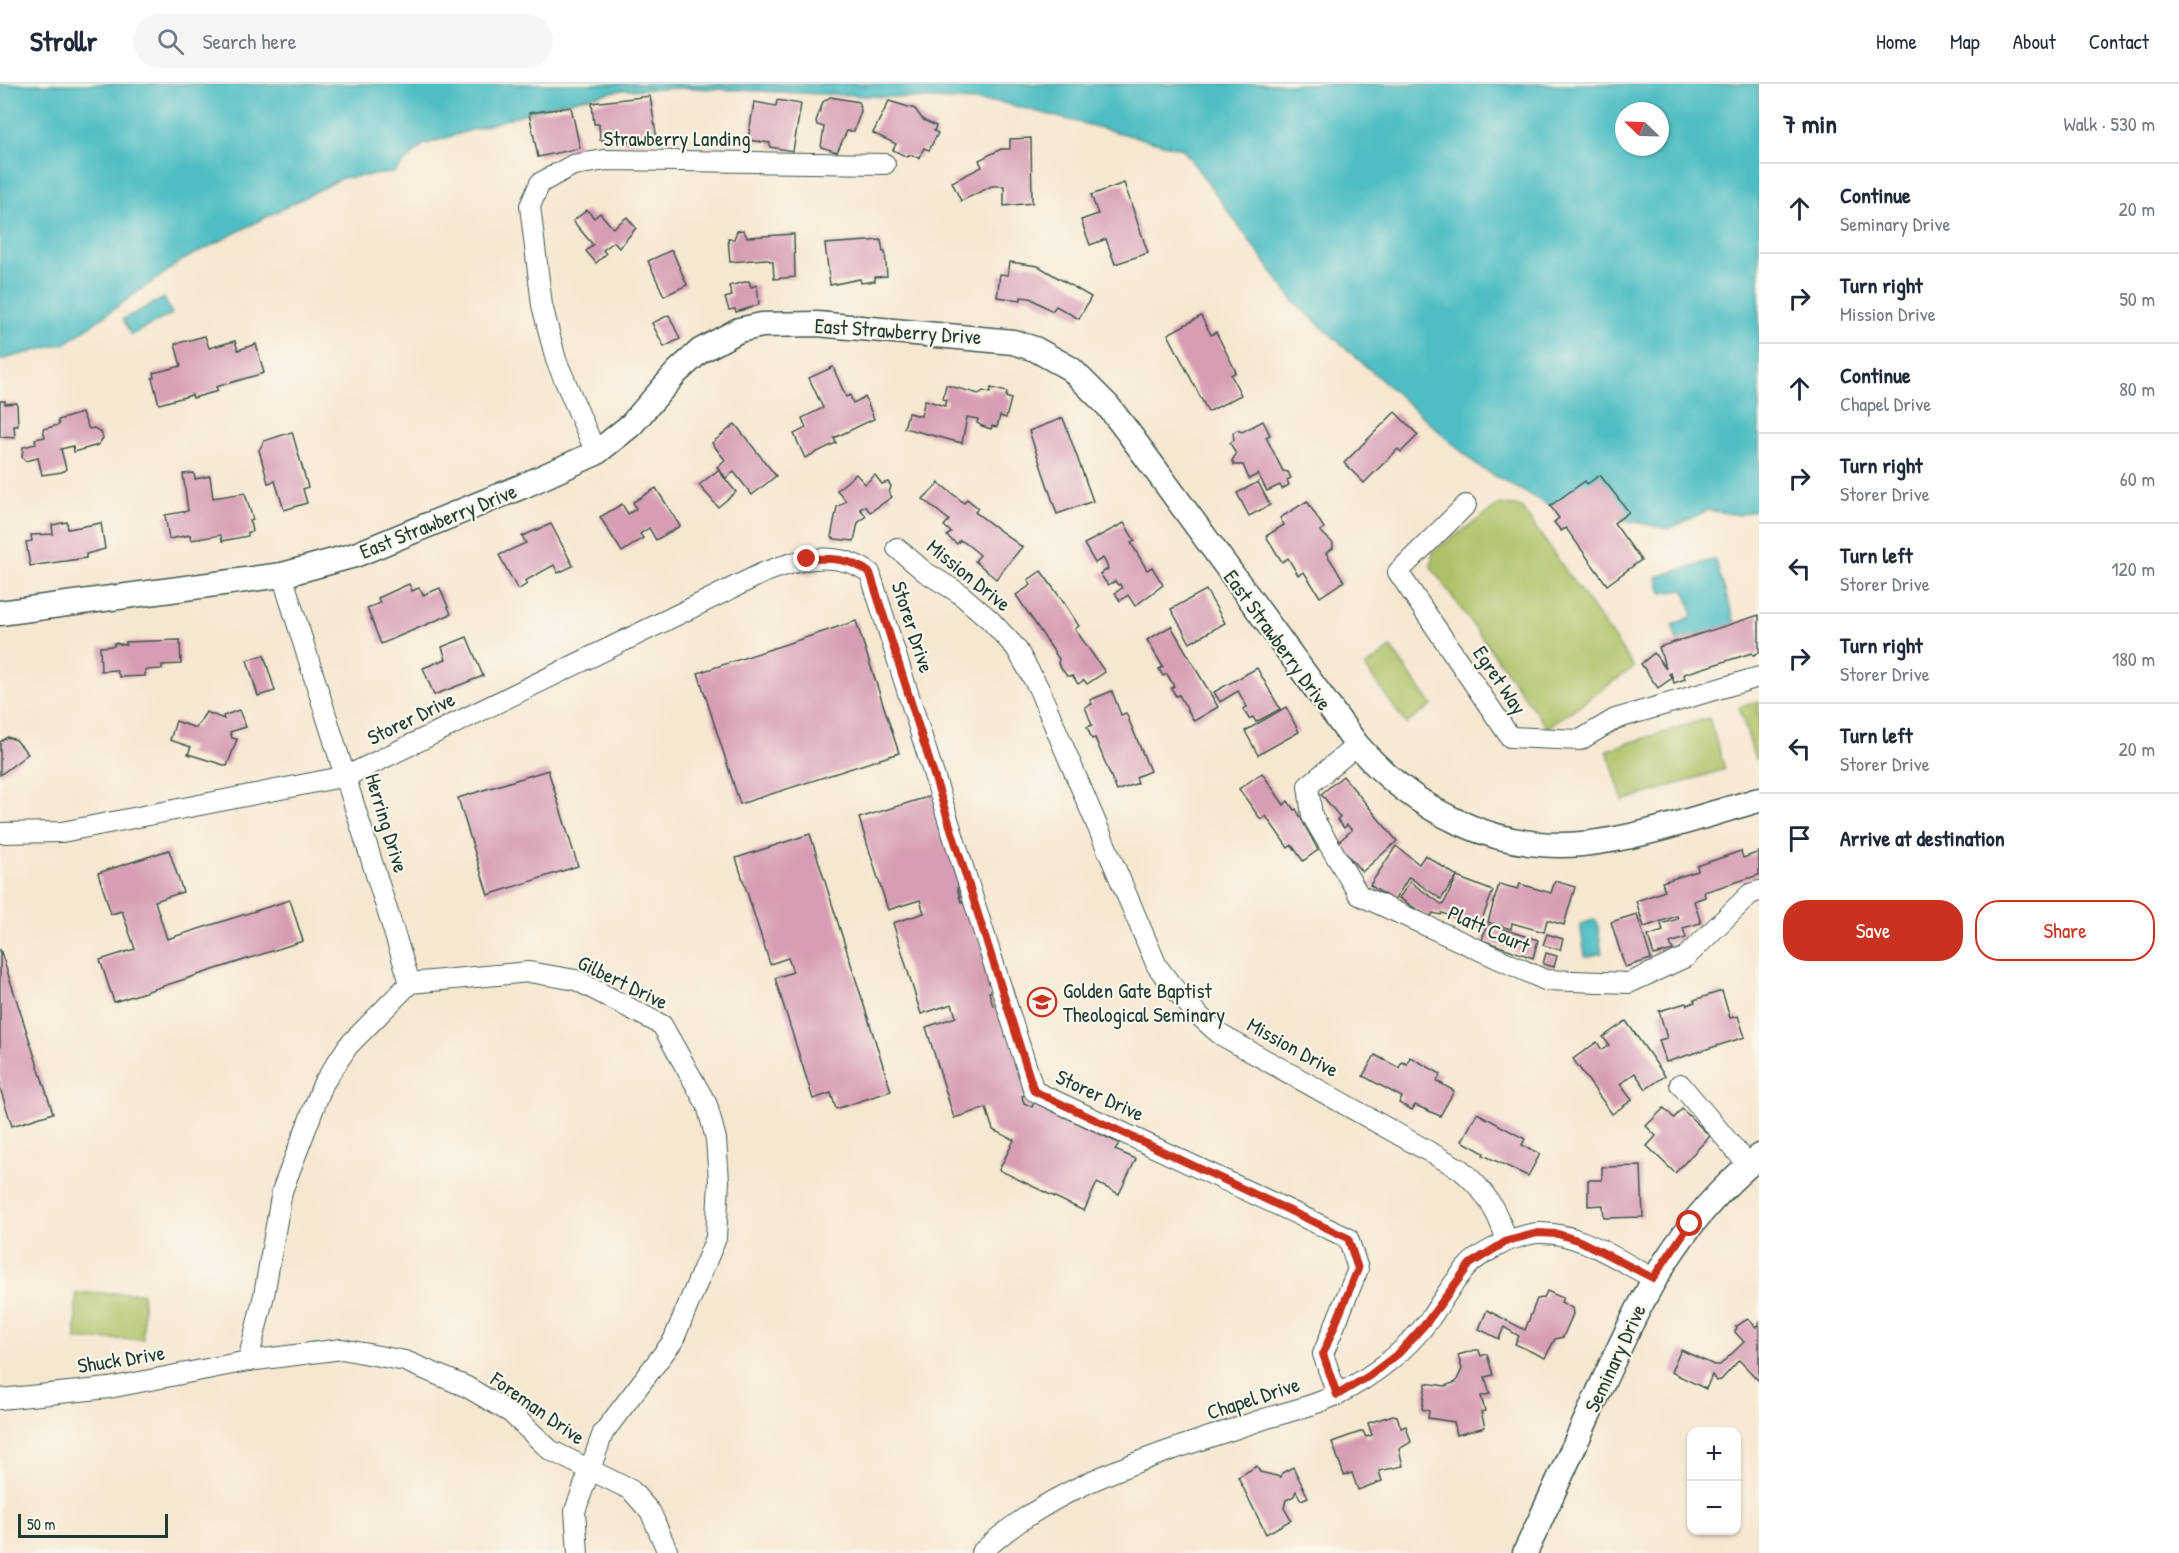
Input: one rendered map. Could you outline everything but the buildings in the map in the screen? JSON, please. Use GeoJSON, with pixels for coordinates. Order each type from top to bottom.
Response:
{"type":"FeatureCollection","features":[{"type":"Feature","properties":{"kind":"street","name":"Strawberry Landing"},"geometry":{"type":"LineString","coordinates":[[596,453],[556,360],[542,305],[530,206],[540,183],[573,165],[606,160],[885,164]]}},
{"type":"Feature","properties":{"kind":"street","name":"East Strawberry Drive"},"geometry":{"type":"LineString","coordinates":[[0,614],[282,574],[355,555],[403,537],[596,453],[631,425],[677,372],[700,351],[718,340],[751,328],[786,323],[817,324],[987,338],[1035,349],[1071,369],[1108,406],[1357,745],[1407,793],[1430,809],[1478,831],[1530,843],[1557,845],[1594,842],[1644,831],[1759,800]]}},
{"type":"Feature","properties":{"kind":"street","name":"Egret Way"},"geometry":{"type":"LineString","coordinates":[[1466,505],[1398,572],[1510,737],[1580,741],[1615,719],[1759,677]]}},
{"type":"Feature","properties":{"kind":"street","name":"Mission Drive"},"geometry":{"type":"LineString","coordinates":[[897,548],[925,572],[960,593],[1016,648],[1038,687],[1157,966],[1178,997],[1221,1035],[1461,1169],[1480,1186],[1492,1201],[1507,1241]]}},
{"type":"Feature","properties":{"kind":"street","name":"Storer Drive"},"geometry":{"type":"LineString","coordinates":[[0,833],[62,832],[347,776],[763,573],[807,559],[844,559],[858,564],[870,573],[1034,1091],[1348,1238],[1358,1269],[1323,1354],[1337,1395]]}},
{"type":"Feature","properties":{"kind":"street","name":"Herring Drive"},"geometry":{"type":"LineString","coordinates":[[282,574],[410,983]]}},
{"type":"Feature","properties":{"kind":"street","name":"Platt Court"},"geometry":{"type":"LineString","coordinates":[[1357,745],[1308,786],[1312,816],[1359,895],[1545,981],[1629,983],[1686,957],[1750,894],[1759,891]]}},
{"type":"Feature","properties":{"kind":"street","name":"Gilbert Drive"},"geometry":{"type":"LineString","coordinates":[[410,983],[530,972],[576,980],[662,1025],[707,1105],[716,1139],[719,1181],[716,1238],[673,1341],[603,1433],[591,1472],[575,1511],[578,1553]]}},
{"type":"Feature","properties":{"kind":"street"},"geometry":{"type":"LineString","coordinates":[[248,1361],[264,1295],[282,1191],[323,1084],[348,1046],[410,983]]}},
{"type":"Feature","properties":{"kind":"street"},"geometry":{"type":"LineString","coordinates":[[1680,1084],[1754,1161]]}},
{"type":"Feature","properties":{"kind":"street","name":"Seminary Drive"},"geometry":{"type":"LineString","coordinates":[[1525,1553],[1653,1278],[1690,1224],[1715,1196],[1754,1161]]}},
{"type":"Feature","properties":{"kind":"street"},"geometry":{"type":"LineString","coordinates":[[1507,1241],[1538,1233],[1558,1234],[1580,1241],[1653,1278]]}},
{"type":"Feature","properties":{"kind":"street","name":"Chapel Drive"},"geometry":{"type":"LineString","coordinates":[[981,1553],[998,1536],[1043,1506],[1096,1479],[1149,1458],[1337,1395],[1369,1376],[1399,1353],[1427,1322],[1470,1264],[1507,1241]]}},
{"type":"Feature","properties":{"kind":"street","name":"Foreman Drive"},"geometry":{"type":"LineString","coordinates":[[248,1361],[342,1349],[405,1361],[467,1387],[511,1413],[550,1450],[631,1490],[651,1513],[668,1553]]}},
{"type":"Feature","properties":{"kind":"street","name":"Shuck Drive"},"geometry":{"type":"LineString","coordinates":[[0,1399],[109,1388],[248,1361]]}},
{"type":"Feature","properties":{"kind":"green space"},"geometry":{"type":"Polygon","coordinates":[[[1500,504],[1521,507],[1634,667],[1547,728],[1431,567],[1433,552],[1500,504]]]}},
{"type":"Feature","properties":{"kind":"green space"},"geometry":{"type":"Polygon","coordinates":[[[1391,648],[1432,705],[1406,724],[1365,667],[1391,648]]]}},
{"type":"Feature","properties":{"kind":"green space"},"geometry":{"type":"Polygon","coordinates":[[[1759,701],[1759,758],[1755,759],[1739,707],[1759,701]]]}},
{"type":"Feature","properties":{"kind":"green space"},"geometry":{"type":"Polygon","coordinates":[[[1709,718],[1725,769],[1623,801],[1607,750],[1709,718]]]}},
{"type":"Feature","properties":{"kind":"green space"},"geometry":{"type":"Polygon","coordinates":[[[76,1293],[143,1293],[143,1339],[76,1340],[76,1293]]]}},
{"type":"Feature","properties":{"kind":"water"},"geometry":{"type":"Polygon","coordinates":[[[0,84],[1759,84],[1759,509],[1739,515],[1708,510],[1669,529],[1546,504],[1479,467],[1294,302],[1183,149],[999,102],[690,88],[622,90],[556,104],[423,145],[393,173],[342,178],[183,260],[66,343],[0,360],[0,84]]]}},
{"type":"Feature","properties":{"kind":"water"},"geometry":{"type":"Polygon","coordinates":[[[164,298],[172,314],[131,335],[123,319],[164,298]]]}},
{"type":"Feature","properties":{"kind":"water"},"geometry":{"type":"Polygon","coordinates":[[[1715,559],[1735,623],[1677,641],[1672,625],[1693,616],[1685,590],[1662,593],[1657,577],[1715,559]]]}},
{"type":"Feature","properties":{"kind":"water"},"geometry":{"type":"Polygon","coordinates":[[[1597,921],[1602,953],[1587,957],[1580,924],[1597,921]]]}},
{"type":"Feature","properties":{"kind":"place","name":"Golden Gate Baptist Theological Seminary"},"geometry":{"type":"Point","coordinates":[1042,1002]}},
{"type":"Feature","properties":{"kind":"route"},"geometry":{"type":"LineString","coordinates":[[807,559],[844,559],[858,564],[870,573],[1034,1091],[1348,1238],[1358,1269],[1323,1354],[1326,1369],[1337,1395],[1369,1376],[1399,1353],[1427,1322],[1470,1264],[1507,1241],[1538,1233],[1558,1234],[1580,1241],[1653,1278],[1690,1224]]}}]}
